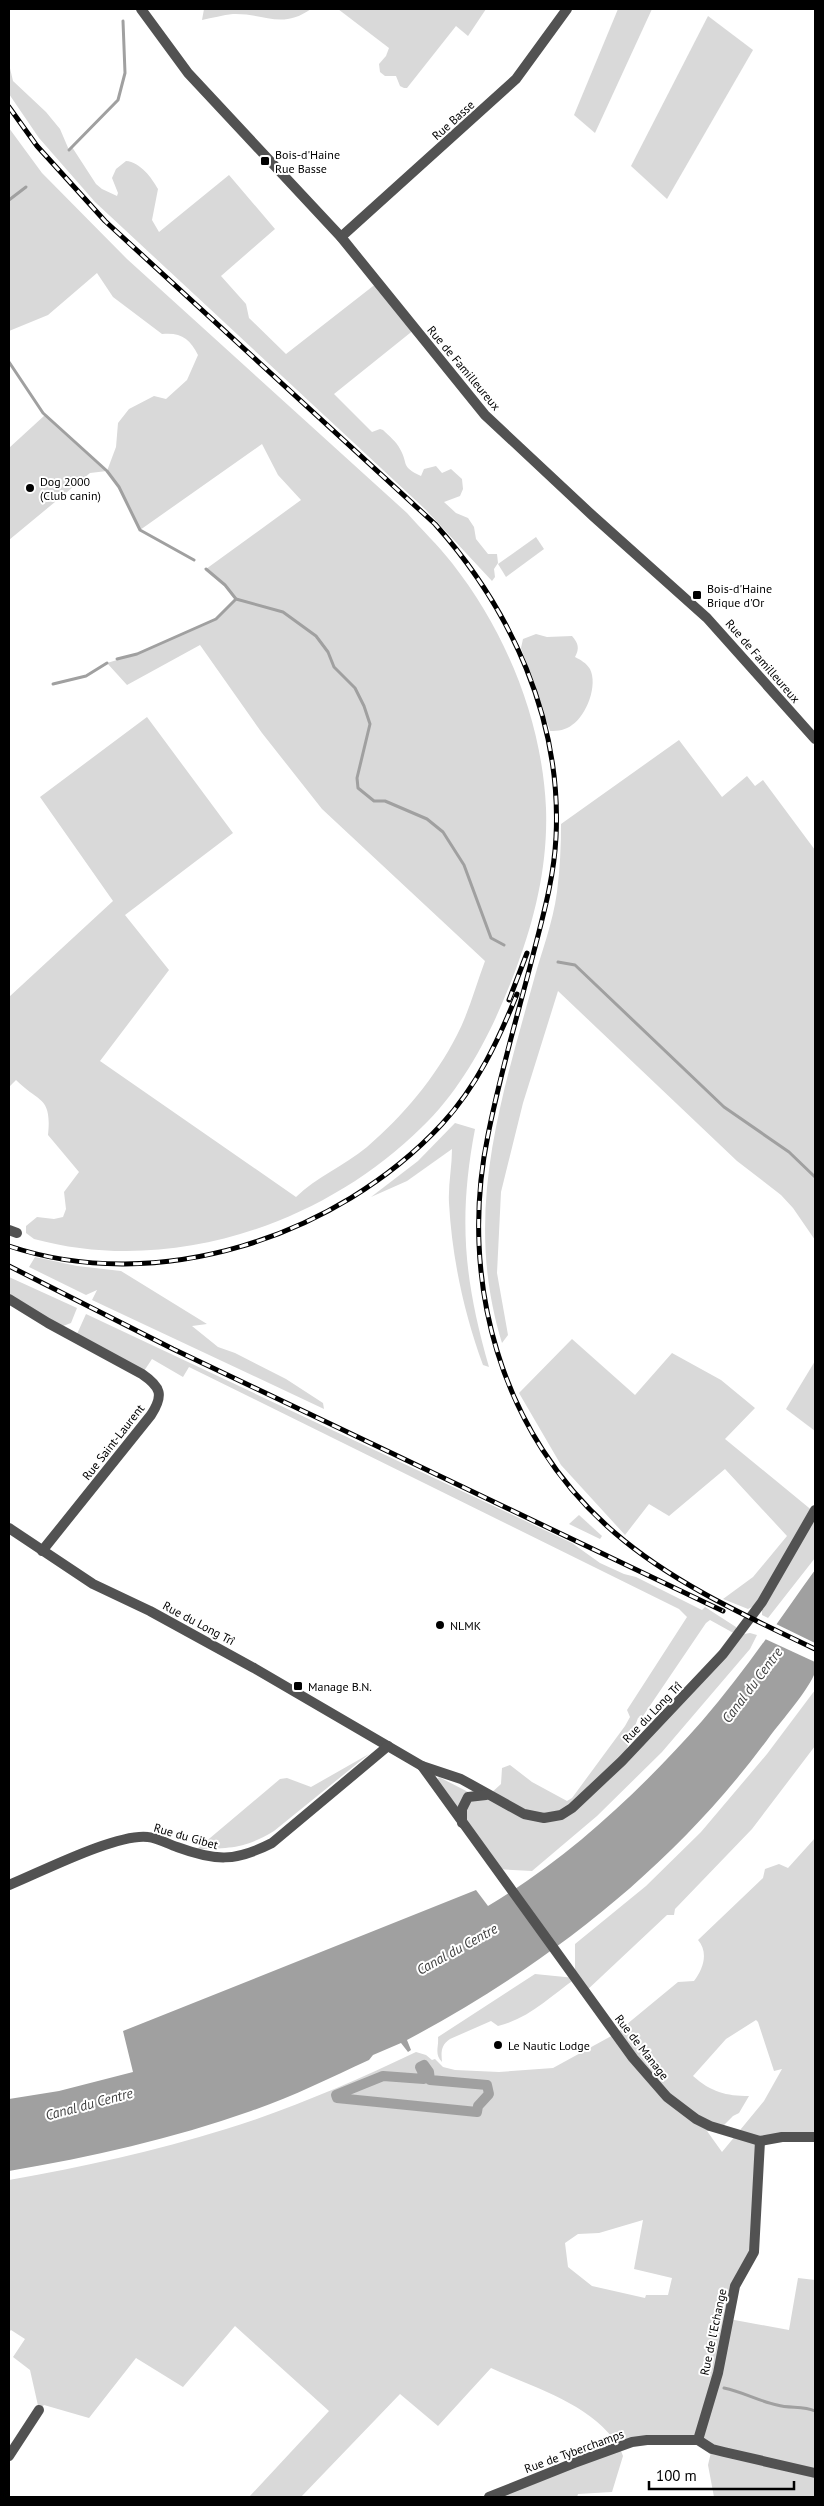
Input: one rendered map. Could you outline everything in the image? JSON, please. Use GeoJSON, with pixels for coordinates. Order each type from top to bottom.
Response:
{"type":"FeatureCollection","features":[{"type":"Feature","properties":{"kind":"street","name":"Rue de Familleureux"},"geometry":{"type":"LineString","coordinates":[[141,9],[188,73],[341,237],[485,415],[593,516],[701,612],[815,739]]}},
{"type":"Feature","properties":{"kind":"street","name":"Rue Basse"},"geometry":{"type":"LineString","coordinates":[[341,237],[510,85],[533,58],[567,9]]}},
{"type":"Feature","properties":{"kind":"street","name":"Rue Saint-Laurent"},"geometry":{"type":"LineString","coordinates":[[9,1299],[142,1374],[155,1383],[159,1395],[159,1401],[151,1415],[42,1551]]}},
{"type":"Feature","properties":{"kind":"street","name":"Rue du Long Trî"},"geometry":{"type":"LineString","coordinates":[[9,1528],[93,1584],[150,1611],[238,1659],[422,1766],[460,1779],[524,1814],[544,1818],[562,1815],[572,1808],[622,1761],[723,1654],[762,1602],[815,1510]]}},
{"type":"Feature","properties":{"kind":"street","name":"Rue du Gibet"},"geometry":{"type":"LineString","coordinates":[[9,1886],[122,1838],[149,1836],[212,1858],[230,1858],[251,1854],[272,1843],[388,1746]]}},
{"type":"Feature","properties":{"kind":"street"},"geometry":{"type":"LineString","coordinates":[[422,1766],[462,1823]]}},
{"type":"Feature","properties":{"kind":"street"},"geometry":{"type":"LineString","coordinates":[[462,1823],[462,1809],[468,1797],[489,1795]]}},
{"type":"Feature","properties":{"kind":"street","name":"Rue de Manage"},"geometry":{"type":"LineString","coordinates":[[462,1823],[633,2058],[667,2097],[696,2119],[723,2130],[760,2141],[782,2137],[815,2137]]}},
{"type":"Feature","properties":{"kind":"street","name":"Rue de l'Echange"},"geometry":{"type":"LineString","coordinates":[[698,2440],[718,2372],[735,2286],[754,2252],[760,2141]]}},
{"type":"Feature","properties":{"kind":"street"},"geometry":{"type":"LineString","coordinates":[[9,2456],[39,2410]]}},
{"type":"Feature","properties":{"kind":"street","name":"Rue de Tyberchamps"},"geometry":{"type":"LineString","coordinates":[[489,2497],[574,2462],[632,2442],[647,2440],[698,2440],[724,2452],[815,2473]]}},
{"type":"Feature","properties":{"kind":"shaded area"},"geometry":{"type":"Polygon","coordinates":[[[204,9],[311,9],[300,15],[282,20],[233,14],[202,20],[204,9]]]}},
{"type":"Feature","properties":{"kind":"shaded area"},"geometry":{"type":"Polygon","coordinates":[[[338,9],[486,9],[468,36],[456,26],[407,88],[404,88],[400,86],[396,76],[385,76],[380,72],[379,64],[386,56],[389,48],[338,9]]]}},
{"type":"Feature","properties":{"kind":"shaded area"},"geometry":{"type":"Polygon","coordinates":[[[618,9],[652,9],[595,133],[574,115],[618,9]]]}},
{"type":"Feature","properties":{"kind":"shaded area"},"geometry":{"type":"Polygon","coordinates":[[[708,16],[753,50],[667,199],[631,166],[708,16]]]}},
{"type":"Feature","properties":{"kind":"shaded area"},"geometry":{"type":"Polygon","coordinates":[[[9,64],[13,81],[46,112],[60,129],[69,150],[72,147],[96,184],[102,189],[117,196],[118,193],[112,178],[116,169],[126,161],[141,167],[158,189],[152,220],[159,232],[229,175],[275,229],[221,276],[246,304],[249,318],[286,354],[377,283],[415,329],[334,394],[372,432],[380,429],[383,430],[393,439],[399,446],[406,465],[410,470],[421,476],[424,469],[436,466],[442,473],[451,469],[462,479],[463,489],[460,496],[444,502],[456,513],[468,518],[474,527],[476,539],[488,554],[497,554],[498,563],[494,569],[495,577],[492,581],[425,509],[95,202],[39,138],[9,94],[9,64]]]}},
{"type":"Feature","properties":{"kind":"shaded area"},"geometry":{"type":"Polygon","coordinates":[[[9,128],[42,173],[127,259],[407,513],[447,556],[489,618],[518,678],[529,710],[543,775],[546,808],[545,848],[543,868],[530,927],[509,988],[490,1031],[453,1092],[422,1127],[382,1161],[339,1191],[292,1215],[242,1234],[190,1246],[138,1251],[86,1249],[34,1239],[26,1233],[26,1226],[37,1217],[54,1219],[63,1217],[66,1209],[64,1192],[79,1172],[48,1135],[48,1113],[42,1102],[16,1080],[9,1087],[9,997],[113,901],[40,797],[147,717],[233,833],[125,915],[169,970],[100,1061],[296,1197],[312,1183],[367,1147],[417,1095],[439,1066],[457,1035],[469,1008],[485,961],[322,809],[262,733],[200,645],[127,685],[107,663],[137,654],[216,619],[235,599],[225,585],[206,569],[301,500],[278,475],[262,444],[140,530],[119,487],[107,471],[116,447],[118,423],[129,409],[154,396],[166,399],[187,380],[198,355],[192,345],[184,338],[175,334],[162,334],[113,297],[97,273],[48,315],[9,331],[9,128]]]}},
{"type":"Feature","properties":{"kind":"shaded area"},"geometry":{"type":"Polygon","coordinates":[[[45,415],[107,471],[90,473],[9,540],[9,448],[45,415]]]}},
{"type":"Feature","properties":{"kind":"shaded area"},"geometry":{"type":"Polygon","coordinates":[[[536,537],[544,549],[506,577],[498,564],[536,537]]]}},
{"type":"Feature","properties":{"kind":"shaded area"},"geometry":{"type":"Polygon","coordinates":[[[536,634],[547,637],[572,636],[578,646],[575,657],[590,669],[593,683],[590,699],[577,720],[565,729],[550,731],[521,648],[523,639],[536,634]]]}},
{"type":"Feature","properties":{"kind":"shaded area"},"geometry":{"type":"Polygon","coordinates":[[[679,740],[722,797],[747,776],[755,786],[763,780],[815,850],[815,1240],[793,1208],[781,1195],[737,1161],[558,991],[523,1103],[501,1192],[497,1273],[508,1335],[502,1343],[491,1296],[486,1250],[486,1206],[490,1161],[508,1073],[555,904],[560,866],[561,824],[679,740]]]}},
{"type":"Feature","properties":{"kind":"shaded area"},"geometry":{"type":"Polygon","coordinates":[[[455,1123],[475,1129],[466,1192],[466,1249],[474,1306],[489,1367],[483,1365],[476,1345],[456,1265],[449,1203],[452,1149],[407,1181],[371,1197],[418,1161],[455,1123]]]}},
{"type":"Feature","properties":{"kind":"shaded area"},"geometry":{"type":"Polygon","coordinates":[[[35,1257],[77,1266],[121,1271],[207,1324],[192,1326],[218,1347],[235,1353],[286,1379],[323,1403],[324,1409],[92,1300],[97,1290],[86,1295],[29,1267],[35,1257]]]}},
{"type":"Feature","properties":{"kind":"shaded area"},"geometry":{"type":"Polygon","coordinates":[[[9,1277],[77,1308],[71,1323],[63,1326],[9,1299],[9,1277]]]}},
{"type":"Feature","properties":{"kind":"shaded area"},"geometry":{"type":"Polygon","coordinates":[[[86,1314],[572,1543],[600,1563],[624,1574],[636,1577],[702,1610],[705,1607],[736,1627],[738,1635],[750,1633],[757,1635],[750,1649],[662,1752],[597,1816],[532,1871],[496,1869],[437,1779],[439,1777],[474,1795],[489,1795],[501,1784],[502,1768],[510,1765],[532,1782],[567,1801],[572,1798],[625,1726],[630,1717],[627,1710],[687,1617],[679,1609],[189,1367],[183,1377],[152,1359],[144,1371],[77,1334],[86,1314]],[[710,1620],[706,1623],[643,1716],[638,1718],[623,1759],[737,1635],[710,1620]]]}},
{"type":"Feature","properties":{"kind":"shaded area"},"geometry":{"type":"Polygon","coordinates":[[[572,1339],[635,1395],[672,1353],[721,1380],[755,1408],[725,1439],[814,1512],[815,1510],[815,1558],[768,1618],[762,1615],[762,1602],[748,1609],[723,1599],[753,1577],[787,1536],[725,1469],[669,1516],[649,1504],[625,1535],[561,1465],[519,1393],[572,1339]]]}},
{"type":"Feature","properties":{"kind":"shaded area"},"geometry":{"type":"Polygon","coordinates":[[[815,1361],[815,1431],[786,1409],[815,1361]]]}},
{"type":"Feature","properties":{"kind":"shaded area"},"geometry":{"type":"Polygon","coordinates":[[[579,1515],[602,1536],[600,1539],[569,1524],[579,1515]]]}},
{"type":"Feature","properties":{"kind":"shaded area"},"geometry":{"type":"Polygon","coordinates":[[[815,1690],[815,1746],[752,1829],[675,1909],[674,1915],[667,1915],[585,1992],[575,1979],[529,2013],[509,2023],[498,2026],[491,2021],[450,2039],[442,2049],[442,2062],[437,2053],[438,2037],[535,1974],[575,1978],[575,1944],[646,1886],[701,1832],[767,1754],[815,1690]]]}},
{"type":"Feature","properties":{"kind":"shaded area"},"geometry":{"type":"Polygon","coordinates":[[[369,1754],[274,1831],[254,1841],[237,1846],[197,1849],[280,1779],[287,1778],[311,1787],[369,1754]]]}},
{"type":"Feature","properties":{"kind":"shaded area"},"geometry":{"type":"Polygon","coordinates":[[[815,1838],[815,2137],[760,2142],[754,2252],[735,2286],[729,2319],[789,2330],[798,2278],[815,2280],[815,2497],[714,2497],[708,2465],[712,2448],[698,2440],[619,2446],[607,2431],[578,2408],[491,2368],[438,2426],[400,2394],[301,2497],[249,2497],[329,2411],[235,2326],[183,2387],[136,2358],[89,2418],[44,2405],[39,2410],[30,2370],[13,2357],[25,2339],[11,2330],[9,2332],[9,2180],[118,2158],[226,2129],[275,2113],[322,2094],[416,2052],[426,2055],[432,2060],[435,2059],[443,2067],[455,2070],[499,2072],[553,2068],[615,2034],[678,1982],[694,1981],[704,1961],[703,1950],[698,1940],[763,1878],[765,1869],[779,1864],[788,1868],[815,1838]],[[756,2020],[726,2039],[693,2076],[706,2086],[719,2092],[749,2096],[739,2113],[733,2116],[720,2129],[723,2131],[707,2131],[722,2152],[764,2101],[782,2069],[774,2071],[756,2020]],[[643,2220],[599,2233],[578,2234],[565,2243],[568,2267],[592,2286],[645,2298],[646,2295],[668,2295],[672,2278],[634,2269],[643,2220]]]}},
{"type":"Feature","properties":{"kind":"shaded area"},"geometry":{"type":"Polygon","coordinates":[[[619,2446],[623,2456],[612,2492],[578,2494],[577,2497],[489,2497],[619,2446]]]}},
{"type":"Feature","properties":{"kind":"water","name":"Canal du Centre"},"geometry":{"type":"Polygon","coordinates":[[[815,1570],[817,1642],[815,1669],[814,1675],[805,1690],[733,1783],[693,1828],[651,1870],[606,1909],[559,1945],[459,2011],[407,2040],[411,2050],[408,2052],[401,2043],[373,2055],[369,2060],[281,2100],[161,2139],[70,2160],[9,2171],[9,2099],[59,2091],[133,2072],[123,2031],[476,1890],[488,1906],[547,1867],[628,1798],[702,1721],[746,1666],[815,1570]]]}},
{"type":"Feature","properties":{"kind":"pier"},"geometry":{"type":"Polygon","coordinates":[[[774,1623],[815,1643],[815,1662],[763,1638],[774,1623]]]}},
{"type":"Feature","properties":{"kind":"waterway"},"geometry":{"type":"LineString","coordinates":[[69,150],[118,100],[125,73],[123,21]]}},
{"type":"Feature","properties":{"kind":"waterway"},"geometry":{"type":"LineString","coordinates":[[9,200],[26,187]]}},
{"type":"Feature","properties":{"kind":"waterway"},"geometry":{"type":"LineString","coordinates":[[9,362],[43,413],[107,471],[119,487],[140,530],[194,560]]}},
{"type":"Feature","properties":{"kind":"waterway"},"geometry":{"type":"LineString","coordinates":[[206,569],[225,585],[236,599],[283,612],[316,636],[328,652],[334,667],[355,688],[370,724],[357,778],[358,788],[374,801],[385,801],[427,819],[443,832],[464,865],[491,938],[504,945]]}},
{"type":"Feature","properties":{"kind":"waterway"},"geometry":{"type":"LineString","coordinates":[[117,659],[137,654],[216,619],[236,599]]}},
{"type":"Feature","properties":{"kind":"waterway"},"geometry":{"type":"LineString","coordinates":[[53,684],[86,676],[107,663]]}},
{"type":"Feature","properties":{"kind":"waterway"},"geometry":{"type":"LineString","coordinates":[[558,962],[575,965],[724,1107],[789,1152],[815,1177]]}},
{"type":"Feature","properties":{"kind":"waterway"},"geometry":{"type":"LineString","coordinates":[[424,2065],[429,2072],[430,2080],[487,2085],[489,2094],[478,2106],[477,2112],[337,2098],[336,2095],[383,2076],[424,2079],[425,2077],[420,2067],[424,2065]]}},
{"type":"Feature","properties":{"kind":"waterway"},"geometry":{"type":"LineString","coordinates":[[724,2388],[777,2405],[806,2408],[815,2411]]}},
{"type":"Feature","properties":{"kind":"railway"},"geometry":{"type":"LineString","coordinates":[[9,107],[37,146],[105,221],[435,524],[487,592],[508,630],[526,669],[540,709],[550,751],[556,793],[556,837],[553,867],[541,926],[498,1089],[488,1135],[480,1189],[479,1244],[485,1298],[497,1351],[516,1402],[542,1450],[575,1494],[615,1533],[661,1568],[686,1583],[737,1611],[815,1649]]}},
{"type":"Feature","properties":{"kind":"railway"},"geometry":{"type":"LineString","coordinates":[[509,1000],[527,953]]}},
{"type":"Feature","properties":{"kind":"railway"},"geometry":{"type":"LineString","coordinates":[[9,1246],[66,1260],[125,1264],[184,1259],[242,1246],[298,1225],[351,1198],[399,1164],[442,1124],[466,1094],[486,1062],[517,994]]}},
{"type":"Feature","properties":{"kind":"railway"},"geometry":{"type":"LineString","coordinates":[[9,1266],[173,1349],[723,1611]]}},
{"type":"Feature","properties":{"kind":"place","name":"Bois-d'Haine Rue Basse"},"geometry":{"type":"Point","coordinates":[265,161]}},
{"type":"Feature","properties":{"kind":"place","name":"Dog 2000 (Club canin)"},"geometry":{"type":"Point","coordinates":[30,488]}},
{"type":"Feature","properties":{"kind":"place","name":"Bois-d'Haine Brique d'Or"},"geometry":{"type":"Point","coordinates":[697,595]}},
{"type":"Feature","properties":{"kind":"place","name":"NLMK"},"geometry":{"type":"Point","coordinates":[440,1625]}},
{"type":"Feature","properties":{"kind":"place","name":"Manage B.N."},"geometry":{"type":"Point","coordinates":[298,1686]}},
{"type":"Feature","properties":{"kind":"place","name":"Le Nautic Lodge"},"geometry":{"type":"Point","coordinates":[498,2045]}}]}
